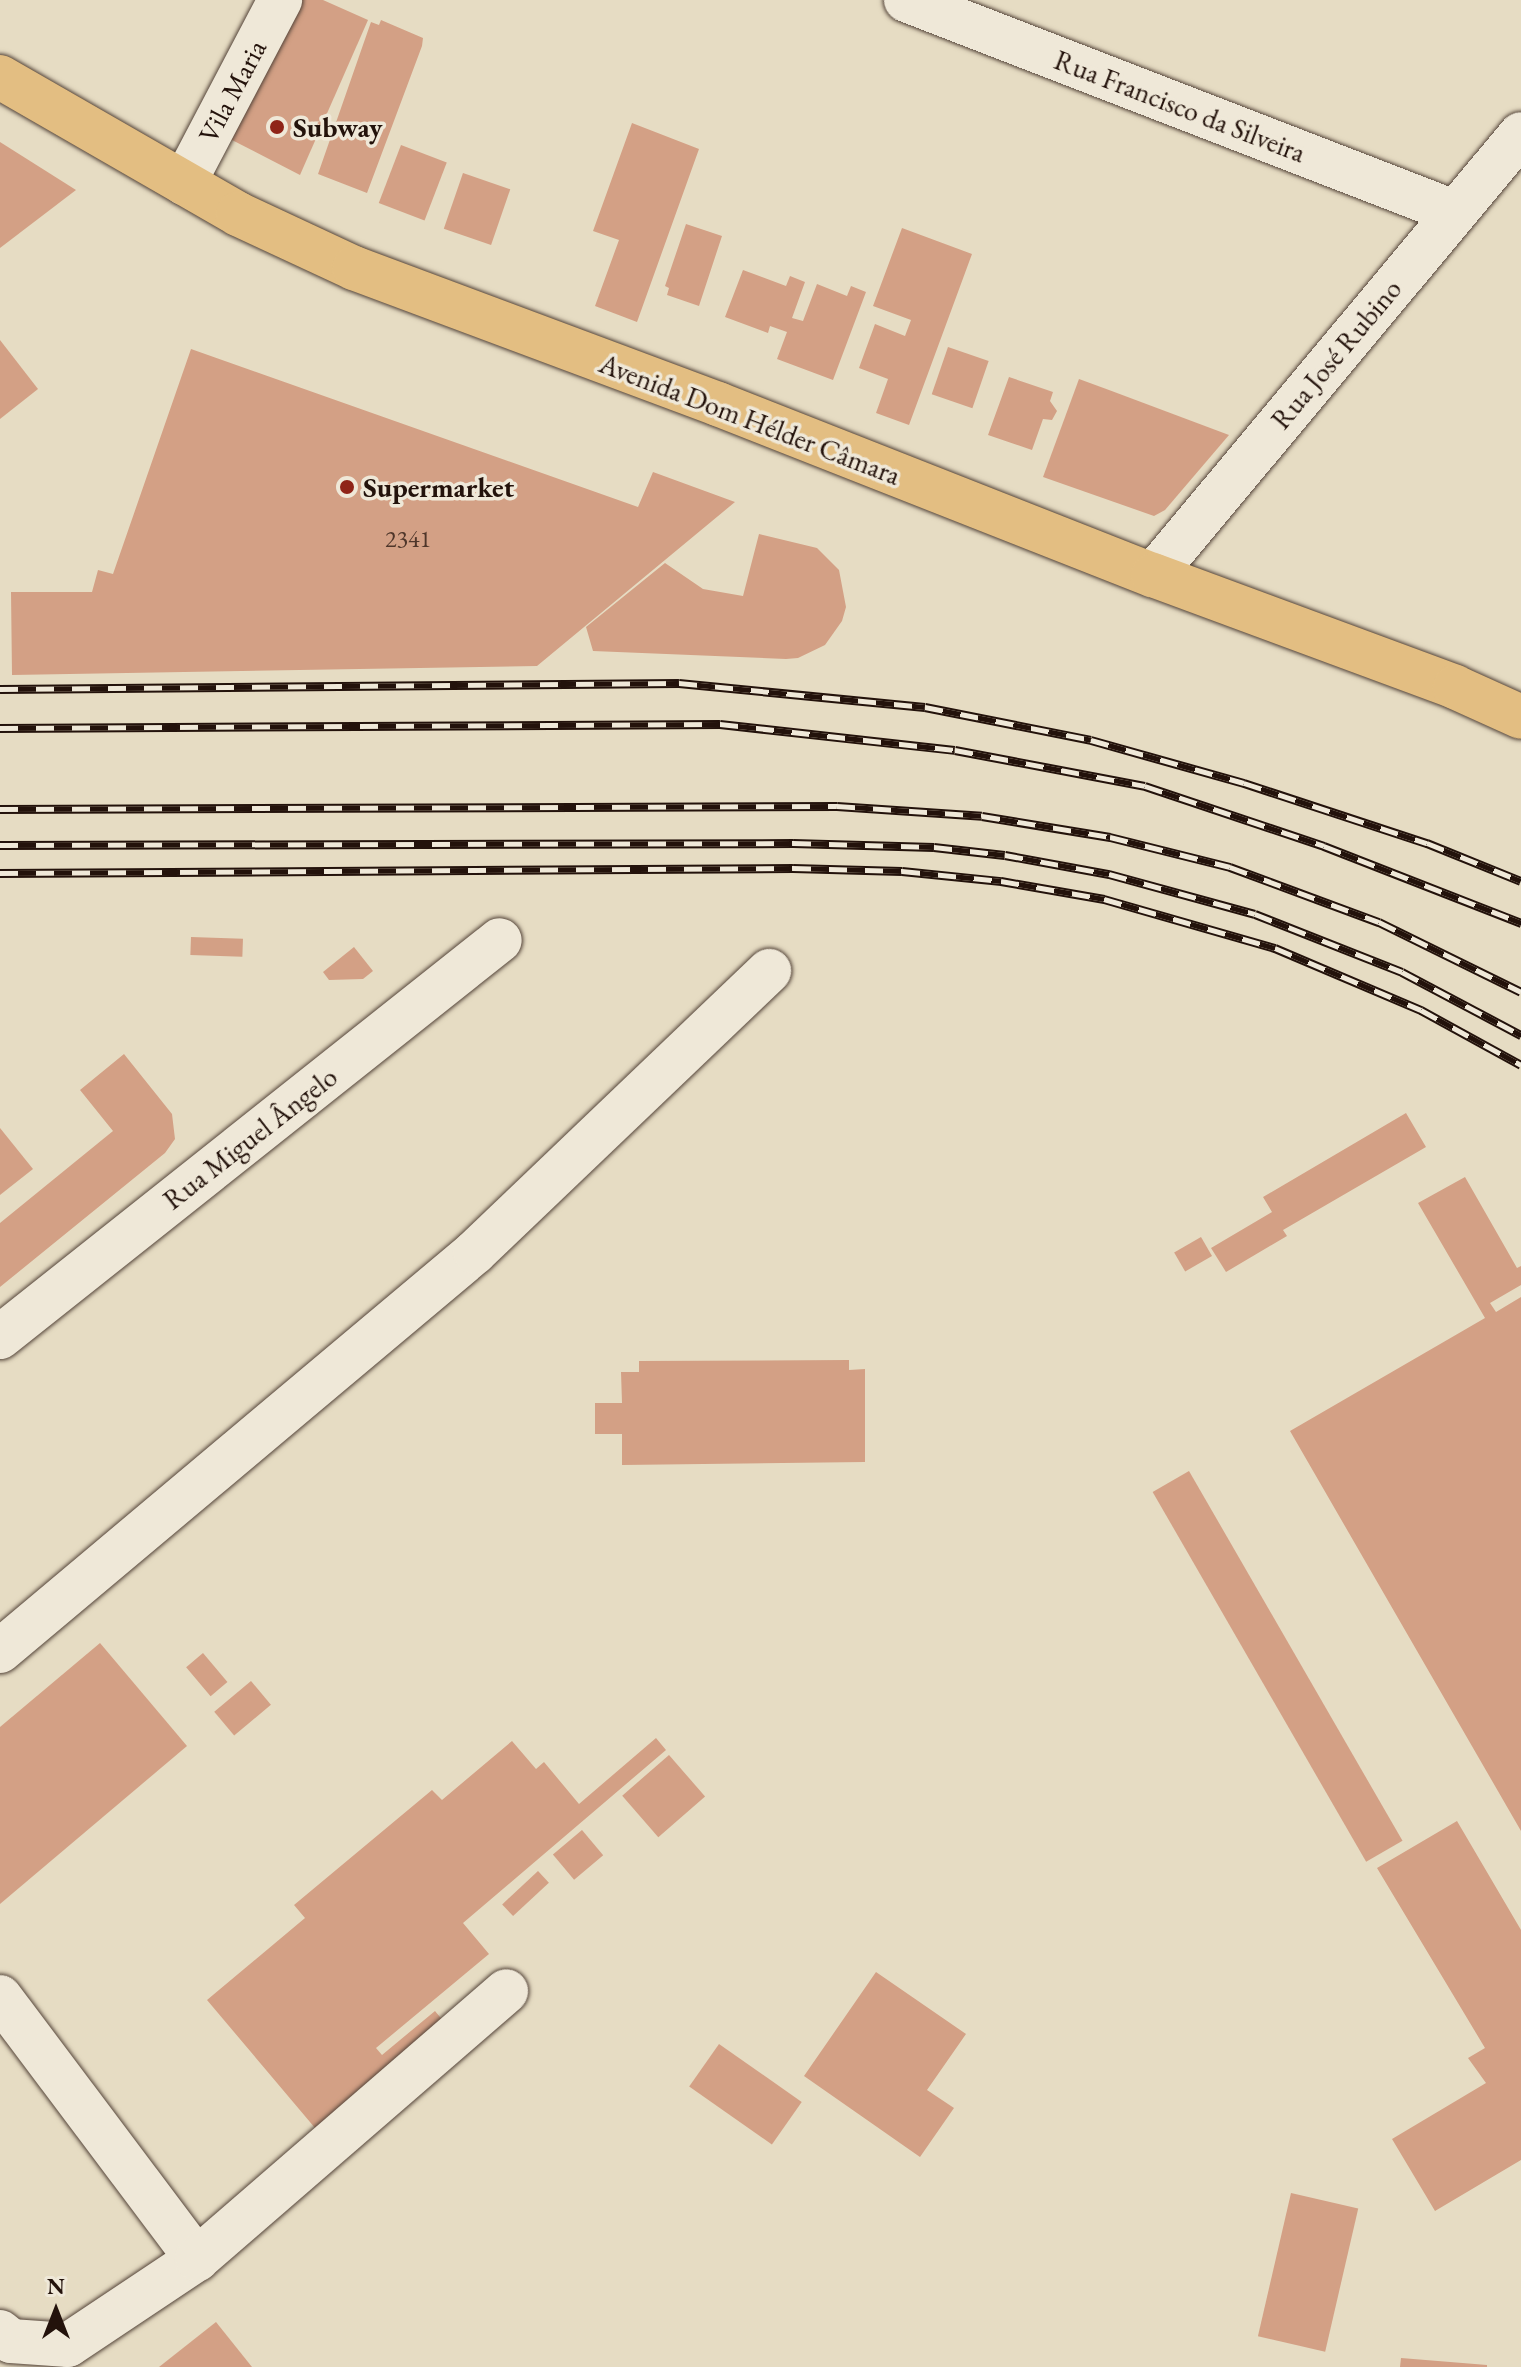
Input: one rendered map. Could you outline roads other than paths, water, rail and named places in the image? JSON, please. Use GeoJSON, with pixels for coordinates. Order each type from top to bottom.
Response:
{"type":"FeatureCollection","features":[{"type":"Feature","properties":{"kind":"main road","name":"Avenida Dom Hélder Câmara"},"geometry":{"type":"LineString","coordinates":[[0,77],[238,214],[354,268],[718,404],[1153,575],[1455,687],[1521,717]]}},
{"type":"Feature","properties":{"kind":"street","name":"Vila Maria"},"geometry":{"type":"LineString","coordinates":[[184,183],[280,0]]}},
{"type":"Feature","properties":{"kind":"street","name":"Rua Francisco da Silveira"},"geometry":{"type":"LineString","coordinates":[[906,0],[1454,212]]}},
{"type":"Feature","properties":{"kind":"street","name":"Rua José Rubino"},"geometry":{"type":"LineString","coordinates":[[1153,575],[1521,134]]}},
{"type":"Feature","properties":{"kind":"street","name":"Rua Miguel Ângelo"},"geometry":{"type":"LineString","coordinates":[[0,1337],[500,940]]}},
{"type":"Feature","properties":{"kind":"street"},"geometry":{"type":"LineString","coordinates":[[0,1651],[475,1252],[769,971]]}},
{"type":"Feature","properties":{"kind":"street"},"geometry":{"type":"LineString","coordinates":[[0,2332],[11,2341],[68,2345],[197,2259],[506,1991]]}},
{"type":"Feature","properties":{"kind":"street"},"geometry":{"type":"LineString","coordinates":[[0,1997],[197,2259]]}},
{"type":"Feature","properties":{"kind":"railway"},"geometry":{"type":"LineString","coordinates":[[0,689],[679,683],[925,707],[1091,740],[1244,783],[1427,843],[1521,881]]}},
{"type":"Feature","properties":{"kind":"railway"},"geometry":{"type":"LineString","coordinates":[[0,728],[720,724],[955,750],[1145,786],[1324,846],[1521,923]]}},
{"type":"Feature","properties":{"kind":"railway"},"geometry":{"type":"LineString","coordinates":[[0,809],[837,806],[982,816],[1110,837],[1230,867],[1379,922],[1521,992]]}},
{"type":"Feature","properties":{"kind":"railway"},"geometry":{"type":"LineString","coordinates":[[0,845],[793,843],[934,847],[1005,855],[1109,874],[1255,914],[1402,972],[1521,1035]]}},
{"type":"Feature","properties":{"kind":"railway"},"geometry":{"type":"LineString","coordinates":[[0,873],[793,868],[902,871],[1001,881],[1104,899],[1275,948],[1421,1010],[1521,1065]]}},
{"type":"Feature","properties":{"kind":"place","name":"Subway"},"geometry":{"type":"Point","coordinates":[277,127]}},
{"type":"Feature","properties":{"kind":"place","name":"Supermarket"},"geometry":{"type":"Point","coordinates":[347,487]}}]}
